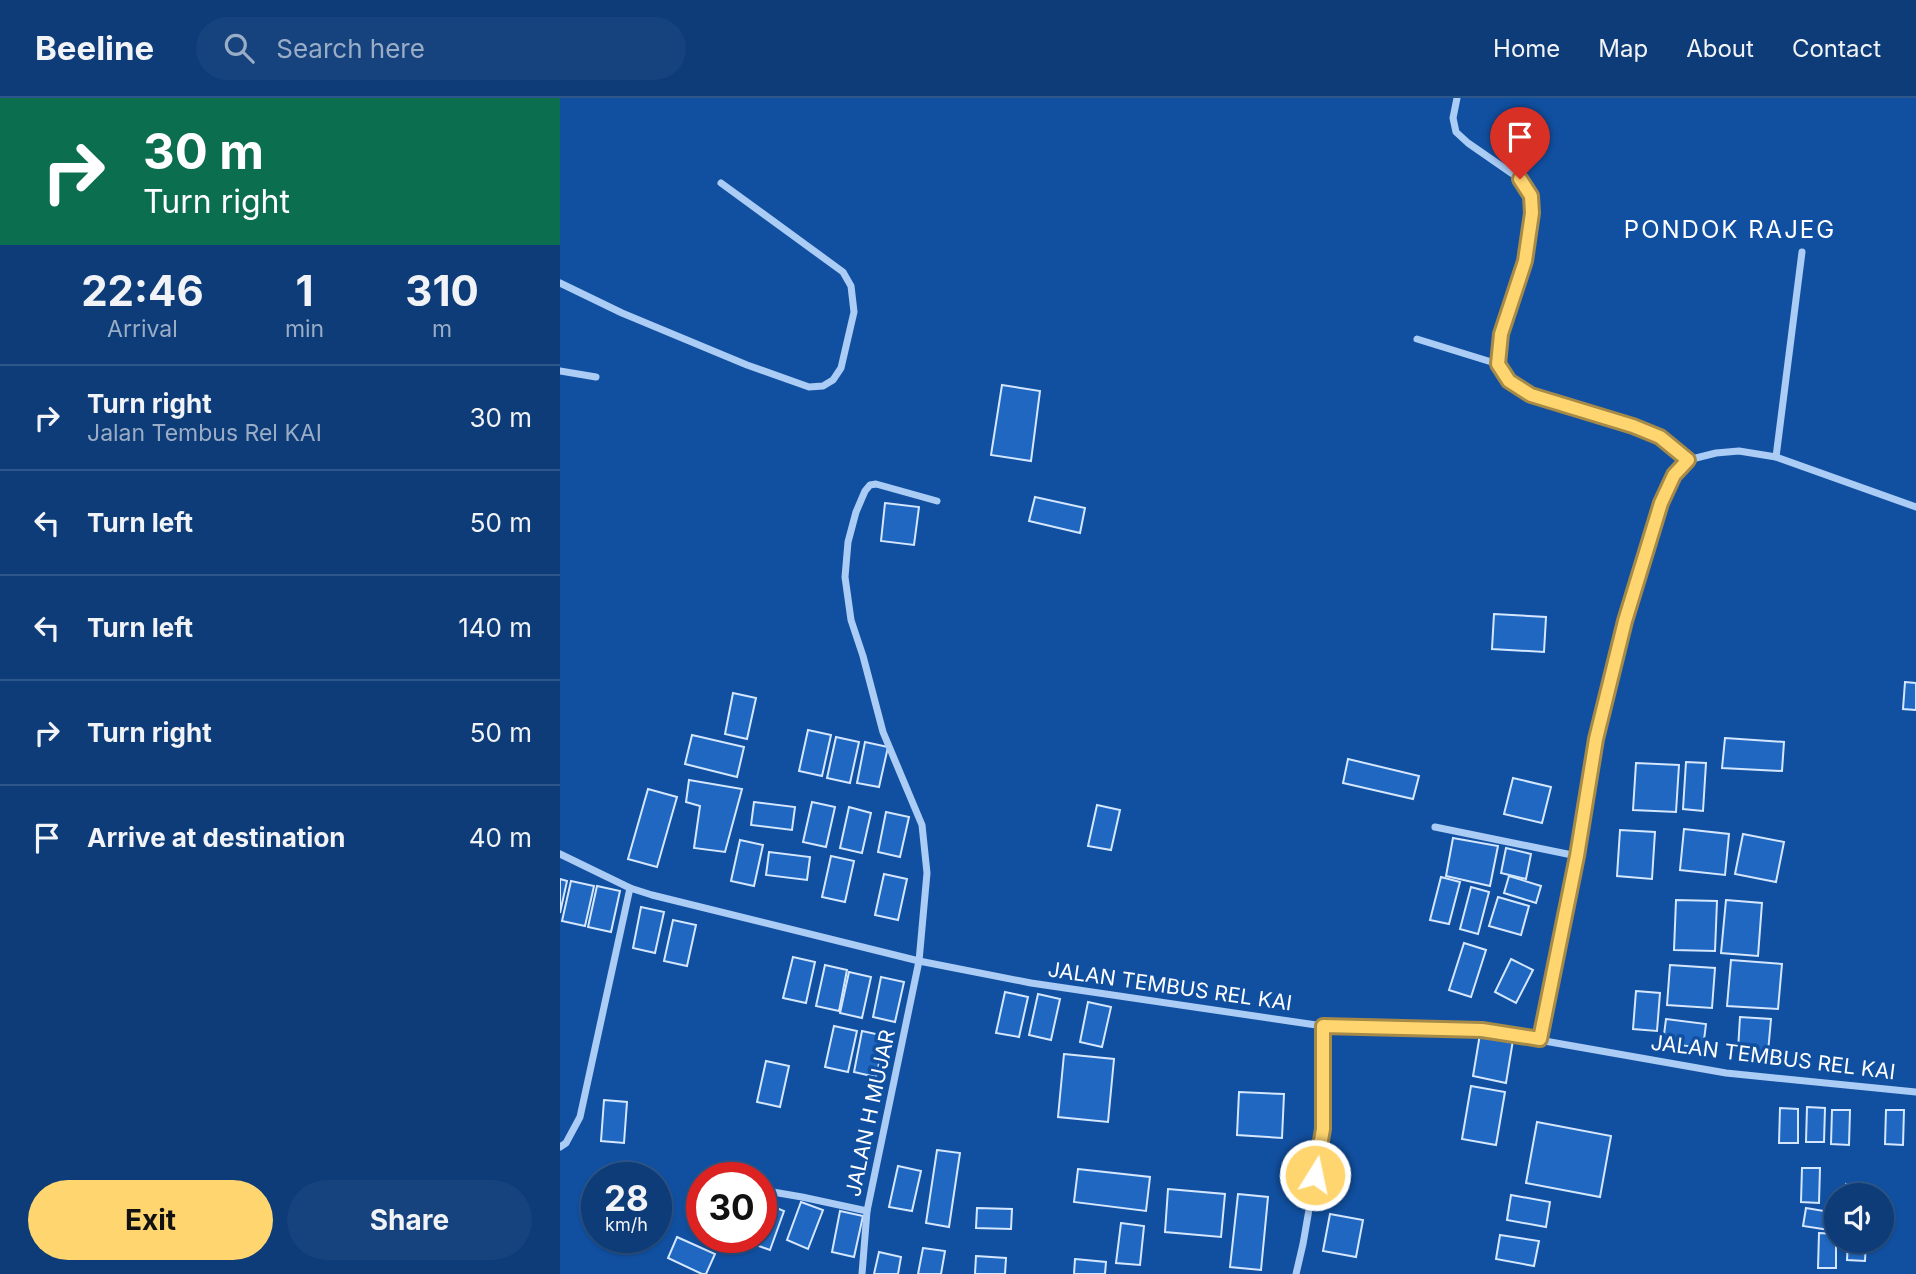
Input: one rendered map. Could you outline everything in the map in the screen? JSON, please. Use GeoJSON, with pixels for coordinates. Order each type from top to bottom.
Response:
{"type":"FeatureCollection","features":[{"type":"Feature","properties":{"kind":"street"},"geometry":{"type":"LineString","coordinates":[[1457,98],[1453,118],[1456,132],[1520,179],[1531,196],[1532,213],[1525,261],[1501,334],[1498,364],[1509,381],[1531,395],[1633,426],[1660,437],[1688,460]]}},
{"type":"Feature","properties":{"kind":"street"},"geometry":{"type":"LineString","coordinates":[[560,283],[622,313],[747,365],[808,387],[823,386],[833,380],[841,368],[854,312],[851,286],[847,278],[843,272],[721,183]]}},
{"type":"Feature","properties":{"kind":"street"},"geometry":{"type":"LineString","coordinates":[[1776,457],[1801,252]]}},
{"type":"Feature","properties":{"kind":"street"},"geometry":{"type":"LineString","coordinates":[[1417,339],[1498,364]]}},
{"type":"Feature","properties":{"kind":"street"},"geometry":{"type":"LineString","coordinates":[[560,372],[596,377]]}},
{"type":"Feature","properties":{"kind":"street"},"geometry":{"type":"LineString","coordinates":[[1540,1039],[1577,856],[1596,739],[1625,621],[1661,503],[1674,475],[1688,460],[1739,451],[1776,457],[1916,507]]}},
{"type":"Feature","properties":{"kind":"street","name":"JALAN H MUJAR"},"geometry":{"type":"LineString","coordinates":[[862,1274],[867,1211],[919,961],[927,873],[922,825],[883,732],[851,620],[845,577],[848,542],[856,512],[870,485],[876,484],[937,501]]}},
{"type":"Feature","properties":{"kind":"street"},"geometry":{"type":"LineString","coordinates":[[1435,827],[1577,856]]}},
{"type":"Feature","properties":{"kind":"street","name":"JALAN TEMBUS REL KAI"},"geometry":{"type":"LineString","coordinates":[[560,854],[630,888],[919,961],[1031,983],[1323,1026],[1482,1030],[1726,1073],[1916,1092]]}},
{"type":"Feature","properties":{"kind":"street"},"geometry":{"type":"LineString","coordinates":[[560,1147],[566,1143],[580,1117],[630,888]]}},
{"type":"Feature","properties":{"kind":"street"},"geometry":{"type":"LineString","coordinates":[[1296,1274],[1323,1129],[1323,1026]]}},
{"type":"Feature","properties":{"kind":"street"},"geometry":{"type":"LineString","coordinates":[[777,1193],[867,1211]]}},
{"type":"Feature","properties":{"kind":"building"},"geometry":{"type":"Polygon","coordinates":[[[1002,385],[1040,391],[1031,461],[991,455],[1002,385]]]}},
{"type":"Feature","properties":{"kind":"building"},"geometry":{"type":"Polygon","coordinates":[[[1035,497],[1085,508],[1080,533],[1029,521],[1035,497]]]}},
{"type":"Feature","properties":{"kind":"building"},"geometry":{"type":"Polygon","coordinates":[[[885,503],[919,507],[914,545],[881,541],[885,503]]]}},
{"type":"Feature","properties":{"kind":"building"},"geometry":{"type":"Polygon","coordinates":[[[1494,614],[1546,617],[1544,652],[1492,649],[1494,614]]]}},
{"type":"Feature","properties":{"kind":"building"},"geometry":{"type":"Polygon","coordinates":[[[1905,682],[1916,683],[1916,710],[1903,709],[1905,682]]]}},
{"type":"Feature","properties":{"kind":"building"},"geometry":{"type":"Polygon","coordinates":[[[733,693],[756,698],[747,739],[725,734],[733,693]]]}},
{"type":"Feature","properties":{"kind":"building"},"geometry":{"type":"Polygon","coordinates":[[[808,730],[831,735],[822,776],[799,771],[808,730]]]}},
{"type":"Feature","properties":{"kind":"building"},"geometry":{"type":"Polygon","coordinates":[[[692,735],[744,747],[737,777],[685,764],[692,735]]]}},
{"type":"Feature","properties":{"kind":"building"},"geometry":{"type":"Polygon","coordinates":[[[836,737],[859,742],[850,783],[827,778],[836,737]]]}},
{"type":"Feature","properties":{"kind":"building"},"geometry":{"type":"Polygon","coordinates":[[[1725,738],[1784,742],[1782,771],[1722,768],[1725,738]]]}},
{"type":"Feature","properties":{"kind":"building"},"geometry":{"type":"Polygon","coordinates":[[[865,742],[888,747],[879,787],[857,783],[865,742]]]}},
{"type":"Feature","properties":{"kind":"building"},"geometry":{"type":"Polygon","coordinates":[[[1348,759],[1419,776],[1413,799],[1343,783],[1348,759]]]}},
{"type":"Feature","properties":{"kind":"building"},"geometry":{"type":"Polygon","coordinates":[[[1686,762],[1706,763],[1703,811],[1683,809],[1686,762]]]}},
{"type":"Feature","properties":{"kind":"building"},"geometry":{"type":"Polygon","coordinates":[[[1636,763],[1679,765],[1676,812],[1633,810],[1636,763]]]}},
{"type":"Feature","properties":{"kind":"building"},"geometry":{"type":"Polygon","coordinates":[[[1513,778],[1551,787],[1542,823],[1504,814],[1513,778]]]}},
{"type":"Feature","properties":{"kind":"building"},"geometry":{"type":"Polygon","coordinates":[[[689,780],[742,789],[725,852],[694,848],[700,806],[686,802],[689,780]]]}},
{"type":"Feature","properties":{"kind":"building"},"geometry":{"type":"Polygon","coordinates":[[[648,789],[677,797],[657,867],[628,859],[648,789]]]}},
{"type":"Feature","properties":{"kind":"building"},"geometry":{"type":"Polygon","coordinates":[[[754,802],[795,807],[792,830],[751,825],[754,802]]]}},
{"type":"Feature","properties":{"kind":"building"},"geometry":{"type":"Polygon","coordinates":[[[812,802],[835,807],[826,847],[803,842],[812,802]]]}},
{"type":"Feature","properties":{"kind":"building"},"geometry":{"type":"Polygon","coordinates":[[[1097,805],[1120,810],[1111,850],[1088,846],[1097,805]]]}},
{"type":"Feature","properties":{"kind":"building"},"geometry":{"type":"Polygon","coordinates":[[[849,807],[871,813],[862,853],[840,848],[849,807]]]}},
{"type":"Feature","properties":{"kind":"building"},"geometry":{"type":"Polygon","coordinates":[[[886,812],[909,817],[900,857],[878,852],[886,812]]]}},
{"type":"Feature","properties":{"kind":"building"},"geometry":{"type":"Polygon","coordinates":[[[1684,829],[1729,834],[1725,875],[1680,870],[1684,829]]]}},
{"type":"Feature","properties":{"kind":"building"},"geometry":{"type":"Polygon","coordinates":[[[1620,830],[1655,832],[1652,879],[1617,876],[1620,830]]]}},
{"type":"Feature","properties":{"kind":"building"},"geometry":{"type":"Polygon","coordinates":[[[1743,834],[1784,842],[1776,882],[1735,874],[1743,834]]]}},
{"type":"Feature","properties":{"kind":"building"},"geometry":{"type":"Polygon","coordinates":[[[1453,838],[1498,846],[1490,886],[1446,876],[1453,838]]]}},
{"type":"Feature","properties":{"kind":"building"},"geometry":{"type":"Polygon","coordinates":[[[740,840],[763,845],[754,886],[731,881],[740,840]]]}},
{"type":"Feature","properties":{"kind":"building"},"geometry":{"type":"Polygon","coordinates":[[[1506,848],[1531,854],[1526,879],[1501,873],[1506,848]]]}},
{"type":"Feature","properties":{"kind":"building"},"geometry":{"type":"Polygon","coordinates":[[[769,852],[810,857],[807,880],[766,875],[769,852]]]}},
{"type":"Feature","properties":{"kind":"building"},"geometry":{"type":"Polygon","coordinates":[[[831,856],[854,861],[845,902],[822,897],[831,856]]]}},
{"type":"Feature","properties":{"kind":"building"},"geometry":{"type":"Polygon","coordinates":[[[884,874],[907,879],[898,920],[875,915],[884,874]]]}},
{"type":"Feature","properties":{"kind":"building"},"geometry":{"type":"Polygon","coordinates":[[[1509,876],[1541,886],[1536,903],[1504,893],[1509,876]]]}},
{"type":"Feature","properties":{"kind":"building"},"geometry":{"type":"Polygon","coordinates":[[[1441,877],[1460,882],[1449,924],[1430,920],[1441,877]]]}},
{"type":"Feature","properties":{"kind":"building"},"geometry":{"type":"Polygon","coordinates":[[[560,879],[567,881],[560,913],[560,879]]]}},
{"type":"Feature","properties":{"kind":"building"},"geometry":{"type":"Polygon","coordinates":[[[571,881],[594,886],[585,926],[562,921],[571,881]]]}},
{"type":"Feature","properties":{"kind":"building"},"geometry":{"type":"Polygon","coordinates":[[[597,886],[620,891],[611,932],[588,927],[597,886]]]}},
{"type":"Feature","properties":{"kind":"building"},"geometry":{"type":"Polygon","coordinates":[[[1471,887],[1489,892],[1478,934],[1460,929],[1471,887]]]}},
{"type":"Feature","properties":{"kind":"building"},"geometry":{"type":"Polygon","coordinates":[[[1498,897],[1529,906],[1521,935],[1489,926],[1498,897]]]}},
{"type":"Feature","properties":{"kind":"building"},"geometry":{"type":"Polygon","coordinates":[[[1676,900],[1717,901],[1715,951],[1674,950],[1676,900]]]}},
{"type":"Feature","properties":{"kind":"building"},"geometry":{"type":"Polygon","coordinates":[[[1726,900],[1762,903],[1758,956],[1721,953],[1726,900]]]}},
{"type":"Feature","properties":{"kind":"building"},"geometry":{"type":"Polygon","coordinates":[[[641,907],[664,912],[655,953],[633,948],[641,907]]]}},
{"type":"Feature","properties":{"kind":"building"},"geometry":{"type":"Polygon","coordinates":[[[673,920],[696,925],[687,966],[664,961],[673,920]]]}},
{"type":"Feature","properties":{"kind":"building"},"geometry":{"type":"Polygon","coordinates":[[[1464,943],[1486,950],[1471,997],[1449,990],[1464,943]]]}},
{"type":"Feature","properties":{"kind":"building"},"geometry":{"type":"Polygon","coordinates":[[[793,957],[815,962],[806,1003],[783,998],[793,957]]]}},
{"type":"Feature","properties":{"kind":"building"},"geometry":{"type":"Polygon","coordinates":[[[1511,959],[1533,970],[1516,1003],[1495,992],[1511,959]]]}},
{"type":"Feature","properties":{"kind":"building"},"geometry":{"type":"Polygon","coordinates":[[[1731,960],[1782,964],[1778,1009],[1727,1006],[1731,960]]]}},
{"type":"Feature","properties":{"kind":"building"},"geometry":{"type":"Polygon","coordinates":[[[825,965],[847,970],[839,1011],[816,1006],[825,965]]]}},
{"type":"Feature","properties":{"kind":"building"},"geometry":{"type":"Polygon","coordinates":[[[1670,965],[1715,968],[1712,1008],[1667,1005],[1670,965]]]}},
{"type":"Feature","properties":{"kind":"building"},"geometry":{"type":"Polygon","coordinates":[[[849,972],[871,977],[862,1018],[840,1013],[849,972]]]}},
{"type":"Feature","properties":{"kind":"building"},"geometry":{"type":"Polygon","coordinates":[[[881,977],[904,982],[895,1022],[873,1017],[881,977]]]}},
{"type":"Feature","properties":{"kind":"building"},"geometry":{"type":"Polygon","coordinates":[[[1636,991],[1660,993],[1657,1031],[1633,1029],[1636,991]]]}},
{"type":"Feature","properties":{"kind":"building"},"geometry":{"type":"Polygon","coordinates":[[[1005,992],[1028,997],[1019,1037],[996,1033],[1005,992]]]}},
{"type":"Feature","properties":{"kind":"building"},"geometry":{"type":"Polygon","coordinates":[[[1038,994],[1060,999],[1051,1040],[1029,1035],[1038,994]]]}},
{"type":"Feature","properties":{"kind":"building"},"geometry":{"type":"Polygon","coordinates":[[[1088,1002],[1111,1007],[1102,1047],[1080,1042],[1088,1002]]]}},
{"type":"Feature","properties":{"kind":"building"},"geometry":{"type":"Polygon","coordinates":[[[1740,1017],[1771,1019],[1768,1052],[1738,1050],[1740,1017]]]}},
{"type":"Feature","properties":{"kind":"building"},"geometry":{"type":"Polygon","coordinates":[[[1666,1019],[1706,1024],[1703,1048],[1663,1043],[1666,1019]]]}},
{"type":"Feature","properties":{"kind":"building"},"geometry":{"type":"Polygon","coordinates":[[[834,1026],[857,1031],[848,1072],[825,1067],[834,1026]]]}},
{"type":"Feature","properties":{"kind":"building"},"geometry":{"type":"Polygon","coordinates":[[[862,1031],[885,1036],[876,1077],[854,1072],[862,1031]]]}},
{"type":"Feature","properties":{"kind":"building"},"geometry":{"type":"Polygon","coordinates":[[[1480,1034],[1513,1040],[1506,1083],[1473,1076],[1480,1034]]]}},
{"type":"Feature","properties":{"kind":"building"},"geometry":{"type":"Polygon","coordinates":[[[1064,1054],[1114,1059],[1108,1122],[1058,1117],[1064,1054]]]}},
{"type":"Feature","properties":{"kind":"building"},"geometry":{"type":"Polygon","coordinates":[[[766,1061],[789,1066],[780,1107],[757,1102],[766,1061]]]}},
{"type":"Feature","properties":{"kind":"building"},"geometry":{"type":"Polygon","coordinates":[[[1471,1086],[1505,1092],[1496,1145],[1462,1139],[1471,1086]]]}},
{"type":"Feature","properties":{"kind":"building"},"geometry":{"type":"Polygon","coordinates":[[[1239,1092],[1284,1094],[1282,1138],[1237,1135],[1239,1092]]]}},
{"type":"Feature","properties":{"kind":"building"},"geometry":{"type":"Polygon","coordinates":[[[604,1100],[627,1102],[624,1143],[601,1141],[604,1100]]]}},
{"type":"Feature","properties":{"kind":"building"},"geometry":{"type":"Polygon","coordinates":[[[1807,1107],[1825,1108],[1824,1142],[1806,1142],[1807,1107]]]}},
{"type":"Feature","properties":{"kind":"building"},"geometry":{"type":"Polygon","coordinates":[[[1780,1108],[1798,1109],[1798,1143],[1779,1143],[1780,1108]]]}},
{"type":"Feature","properties":{"kind":"building"},"geometry":{"type":"Polygon","coordinates":[[[1832,1110],[1850,1110],[1849,1145],[1831,1144],[1832,1110]]]}},
{"type":"Feature","properties":{"kind":"building"},"geometry":{"type":"Polygon","coordinates":[[[1886,1110],[1904,1110],[1903,1145],[1885,1144],[1886,1110]]]}},
{"type":"Feature","properties":{"kind":"building"},"geometry":{"type":"Polygon","coordinates":[[[1537,1122],[1611,1136],[1600,1197],[1526,1183],[1537,1122]]]}},
{"type":"Feature","properties":{"kind":"building"},"geometry":{"type":"Polygon","coordinates":[[[937,1150],[960,1153],[949,1227],[926,1223],[937,1150]]]}},
{"type":"Feature","properties":{"kind":"building"},"geometry":{"type":"Polygon","coordinates":[[[898,1166],[921,1171],[912,1211],[889,1207],[898,1166]]]}},
{"type":"Feature","properties":{"kind":"building"},"geometry":{"type":"Polygon","coordinates":[[[1802,1168],[1820,1168],[1819,1203],[1801,1202],[1802,1168]]]}},
{"type":"Feature","properties":{"kind":"building"},"geometry":{"type":"Polygon","coordinates":[[[1078,1169],[1150,1177],[1146,1211],[1074,1202],[1078,1169]]]}},
{"type":"Feature","properties":{"kind":"building"},"geometry":{"type":"Polygon","coordinates":[[[1168,1189],[1225,1194],[1221,1237],[1165,1232],[1168,1189]]]}},
{"type":"Feature","properties":{"kind":"building"},"geometry":{"type":"Polygon","coordinates":[[[1238,1194],[1268,1197],[1261,1270],[1230,1267],[1238,1194]]]}},
{"type":"Feature","properties":{"kind":"building"},"geometry":{"type":"Polygon","coordinates":[[[1511,1195],[1550,1202],[1546,1227],[1507,1220],[1511,1195]]]}},
{"type":"Feature","properties":{"kind":"building"},"geometry":{"type":"Polygon","coordinates":[[[801,1202],[823,1210],[808,1249],[787,1240],[801,1202]]]}},
{"type":"Feature","properties":{"kind":"building"},"geometry":{"type":"Polygon","coordinates":[[[777,1208],[784,1211],[777,1230],[777,1208]]]}},
{"type":"Feature","properties":{"kind":"building"},"geometry":{"type":"Polygon","coordinates":[[[977,1208],[1012,1209],[1011,1229],[976,1228],[977,1208]]]}},
{"type":"Feature","properties":{"kind":"building"},"geometry":{"type":"Polygon","coordinates":[[[1806,1208],[1824,1211],[1824,1229],[1803,1226],[1806,1208]]]}},
{"type":"Feature","properties":{"kind":"building"},"geometry":{"type":"Polygon","coordinates":[[[840,1211],[863,1216],[854,1257],[832,1252],[840,1211]]]}},
{"type":"Feature","properties":{"kind":"building"},"geometry":{"type":"Polygon","coordinates":[[[1330,1214],[1363,1220],[1356,1257],[1323,1251],[1330,1214]]]}},
{"type":"Feature","properties":{"kind":"building"},"geometry":{"type":"Polygon","coordinates":[[[1121,1223],[1144,1226],[1140,1265],[1116,1263],[1121,1223]]]}},
{"type":"Feature","properties":{"kind":"building"},"geometry":{"type":"Polygon","coordinates":[[[1819,1233],[1824,1233],[1824,1253],[1836,1253],[1836,1268],[1818,1268],[1819,1233]]]}},
{"type":"Feature","properties":{"kind":"building"},"geometry":{"type":"Polygon","coordinates":[[[1500,1235],[1539,1241],[1534,1266],[1496,1259],[1500,1235]]]}},
{"type":"Feature","properties":{"kind":"building"},"geometry":{"type":"Polygon","coordinates":[[[677,1237],[686,1241],[686,1253],[715,1254],[706,1274],[702,1274],[668,1258],[677,1237]]]}},
{"type":"Feature","properties":{"kind":"building"},"geometry":{"type":"Polygon","coordinates":[[[923,1248],[945,1251],[941,1274],[918,1274],[923,1248]]]}},
{"type":"Feature","properties":{"kind":"building"},"geometry":{"type":"Polygon","coordinates":[[[879,1252],[901,1257],[898,1274],[874,1274],[879,1252]]]}},
{"type":"Feature","properties":{"kind":"building"},"geometry":{"type":"Polygon","coordinates":[[[1847,1253],[1865,1253],[1865,1261],[1847,1260],[1847,1253]]]}},
{"type":"Feature","properties":{"kind":"building"},"geometry":{"type":"Polygon","coordinates":[[[976,1256],[1006,1258],[1005,1274],[975,1274],[976,1256]]]}},
{"type":"Feature","properties":{"kind":"building"},"geometry":{"type":"Polygon","coordinates":[[[1075,1259],[1106,1262],[1105,1274],[1074,1274],[1075,1259]]]}},
{"type":"Feature","properties":{"kind":"district","name":"PONDOK RAJEG"},"geometry":{"type":"Point","coordinates":[1730,229]}},
{"type":"Feature","properties":{"kind":"route"},"geometry":{"type":"LineString","coordinates":[[1315,1175],[1323,1129],[1323,1026],[1482,1030],[1540,1039],[1577,856],[1596,739],[1625,621],[1661,503],[1674,475],[1688,460],[1660,437],[1633,426],[1531,395],[1509,381],[1498,364],[1501,334],[1525,261],[1532,213],[1531,196],[1520,179]]}}]}
